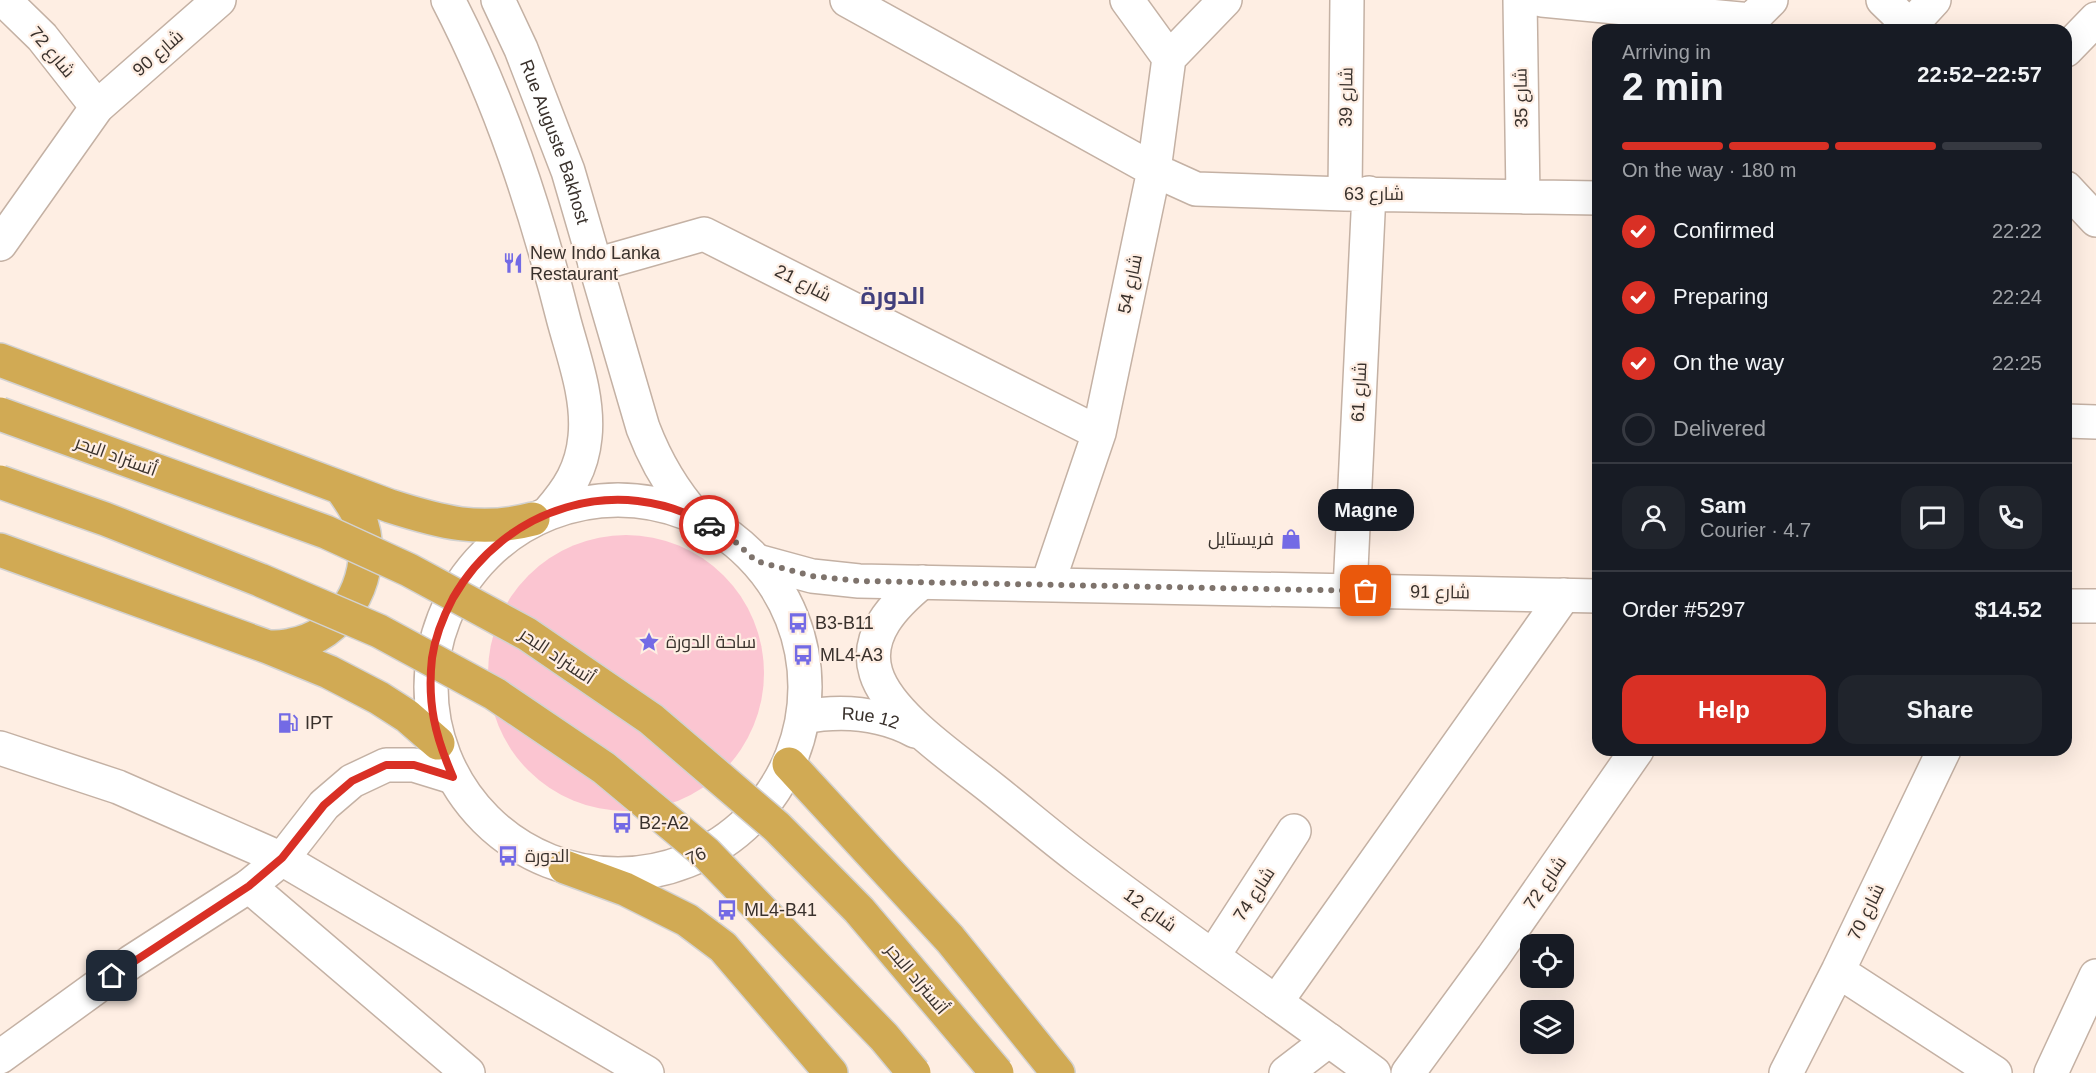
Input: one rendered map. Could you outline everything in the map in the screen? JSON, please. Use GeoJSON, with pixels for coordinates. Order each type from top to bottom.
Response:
{"type":"FeatureCollection","features":[{"type":"Feature","properties":{"kind":"highway"},"geometry":{"type":"LineString","coordinates":[[0,360],[390,506],[446,522],[470,525],[509,525],[540,516]]}},
{"type":"Feature","properties":{"kind":"highway","name":"أتستراد البحر"},"geometry":{"type":"LineString","coordinates":[[0,414],[326,532],[409,570],[527,633],[651,719],[777,827],[859,910],[997,1073]]}},
{"type":"Feature","properties":{"kind":"highway"},"geometry":{"type":"LineString","coordinates":[[0,482],[105,519],[380,631],[495,694],[604,768],[706,853],[884,1037],[914,1073]]}},
{"type":"Feature","properties":{"kind":"highway"},"geometry":{"type":"LineString","coordinates":[[268,647],[292,645],[316,636],[336,622],[351,603],[362,581],[366,556],[364,532],[355,509],[341,488]]}},
{"type":"Feature","properties":{"kind":"highway"},"geometry":{"type":"LineString","coordinates":[[0,550],[268,647],[329,672],[379,698],[407,716],[438,742]]}},
{"type":"Feature","properties":{"kind":"highway"},"geometry":{"type":"LineString","coordinates":[[789,764],[950,939],[1058,1073]]}},
{"type":"Feature","properties":{"kind":"highway"},"geometry":{"type":"LineString","coordinates":[[565,867],[625,889],[687,920],[723,946],[831,1073]]}},
{"type":"Feature","properties":{"kind":"street","name":"شارع 72"},"geometry":{"type":"LineString","coordinates":[[4,0],[42,37],[97,107]]}},
{"type":"Feature","properties":{"kind":"street","name":"شارع 90"},"geometry":{"type":"LineString","coordinates":[[0,243],[97,107],[219,0]]}},
{"type":"Feature","properties":{"kind":"street"},"geometry":{"type":"LineString","coordinates":[[448,0],[518,160],[545,246],[582,389],[585,434],[583,452],[574,480],[540,516]]}},
{"type":"Feature","properties":{"kind":"street","name":"Rue Auguste Bakhost"},"geometry":{"type":"LineString","coordinates":[[498,0],[521,49],[568,171],[652,453],[662,472],[697,518]]}},
{"type":"Feature","properties":{"kind":"street","name":"شارع 63"},"geometry":{"type":"LineString","coordinates":[[847,0],[1154,170],[1196,189],[1592,198]]}},
{"type":"Feature","properties":{"kind":"street"},"geometry":{"type":"LineString","coordinates":[[1127,0],[1169,58],[1225,0]]}},
{"type":"Feature","properties":{"kind":"street","name":"شارع 39"},"geometry":{"type":"LineString","coordinates":[[1347,0],[1357,194]]}},
{"type":"Feature","properties":{"kind":"street","name":"شارع 35"},"geometry":{"type":"LineString","coordinates":[[1520,0],[1522,197]]}},
{"type":"Feature","properties":{"kind":"street"},"geometry":{"type":"LineString","coordinates":[[1542,0],[1758,17]]}},
{"type":"Feature","properties":{"kind":"street"},"geometry":{"type":"LineString","coordinates":[[1883,0],[1908,24]]}},
{"type":"Feature","properties":{"kind":"street"},"geometry":{"type":"LineString","coordinates":[[1915,24],[1934,0]]}},
{"type":"Feature","properties":{"kind":"street"},"geometry":{"type":"LineString","coordinates":[[2072,44],[2096,19]]}},
{"type":"Feature","properties":{"kind":"street","name":"شارع 54"},"geometry":{"type":"LineString","coordinates":[[1048,583],[1099,433],[1154,170],[1169,58]]}},
{"type":"Feature","properties":{"kind":"street","name":"شارع 61"},"geometry":{"type":"LineString","coordinates":[[1350,590],[1357,194]]}},
{"type":"Feature","properties":{"kind":"street","name":"شارع 21"},"geometry":{"type":"LineString","coordinates":[[595,265],[704,234],[1099,433]]}},
{"type":"Feature","properties":{"kind":"street"},"geometry":{"type":"LineString","coordinates":[[2072,422],[2096,422]]}},
{"type":"Feature","properties":{"kind":"street"},"geometry":{"type":"LineString","coordinates":[[540,516],[585,502],[623,500],[660,505],[697,518]]}},
{"type":"Feature","properties":{"kind":"street","name":"76"},"geometry":{"type":"LineString","coordinates":[[540,516],[496,544],[466,576],[445,614],[432,656],[430,689],[438,742],[453,777],[482,817],[520,847],[565,867],[609,874],[654,871],[697,858],[735,834],[767,802],[789,764],[798,741],[803,717],[805,674],[798,633],[781,595],[756,561],[729,536],[697,518]]}},
{"type":"Feature","properties":{"kind":"street","name":"شارع 91"},"geometry":{"type":"LineString","coordinates":[[756,561],[794,572],[834,579],[1592,596]]}},
{"type":"Feature","properties":{"kind":"street"},"geometry":{"type":"LineString","coordinates":[[922,582],[890,611],[876,640],[873,655],[876,672],[891,701],[932,740]]}},
{"type":"Feature","properties":{"kind":"street"},"geometry":{"type":"LineString","coordinates":[[1275,1002],[1564,595]]}},
{"type":"Feature","properties":{"kind":"street"},"geometry":{"type":"LineString","coordinates":[[2072,606],[2096,606]]}},
{"type":"Feature","properties":{"kind":"street","name":"Rue 12"},"geometry":{"type":"LineString","coordinates":[[803,717],[824,713],[864,715],[886,719],[932,740]]}},
{"type":"Feature","properties":{"kind":"street","name":"شارع 12"},"geometry":{"type":"LineString","coordinates":[[932,740],[1079,858],[1374,1073]]}},
{"type":"Feature","properties":{"kind":"street"},"geometry":{"type":"LineString","coordinates":[[0,748],[118,787],[282,858],[647,1073]]}},
{"type":"Feature","properties":{"kind":"street","name":"شارع 72"},"geometry":{"type":"LineString","coordinates":[[1408,1073],[1493,957],[1633,756]]}},
{"type":"Feature","properties":{"kind":"street","name":"شارع 70"},"geometry":{"type":"LineString","coordinates":[[1786,1073],[1838,971],[1941,756]]}},
{"type":"Feature","properties":{"kind":"street"},"geometry":{"type":"LineString","coordinates":[[0,1057],[131,962],[249,886],[282,858],[324,805],[352,781],[386,765],[414,765],[453,777]]}},
{"type":"Feature","properties":{"kind":"street","name":"شارع 74"},"geometry":{"type":"LineString","coordinates":[[1213,956],[1294,831]]}},
{"type":"Feature","properties":{"kind":"street"},"geometry":{"type":"LineString","coordinates":[[249,886],[468,1073]]}},
{"type":"Feature","properties":{"kind":"street"},"geometry":{"type":"LineString","coordinates":[[1838,971],[1995,1073]]}},
{"type":"Feature","properties":{"kind":"street"},"geometry":{"type":"LineString","coordinates":[[2051,1073],[2096,976]]}},
{"type":"Feature","properties":{"kind":"street"},"geometry":{"type":"LineString","coordinates":[[1286,1073],[1329,1040]]}},
{"type":"Feature","properties":{"kind":"shaded area","name":"ساحة الدورة"},"geometry":{"type":"Polygon","coordinates":[[[640,535],[679,545],[691,551],[714,566],[733,585],[754,620],[762,646],[764,673],[762,700],[754,726],[741,750],[724,771],[703,788],[679,801],[640,811],[612,811],[573,801],[561,795],[538,780],[519,761],[498,726],[490,700],[488,659],[498,620],[504,608],[519,585],[538,566],[573,545],[599,537],[640,535]]]}},
{"type":"Feature","properties":{"kind":"way so far"},"geometry":{"type":"LineString","coordinates":[[709,525],[729,536],[756,561],[794,572],[834,579],[1366,591]]}},
{"type":"Feature","properties":{"kind":"place","name":"New Indo Lanka Restaurant"},"geometry":{"type":"Point","coordinates":[513,263]}},
{"type":"Feature","properties":{"kind":"place","name":"فريستايل"},"geometry":{"type":"Point","coordinates":[1291,539]}},
{"type":"Feature","properties":{"kind":"place","name":"Magne"},"geometry":{"type":"Point","coordinates":[1366,591]}},
{"type":"Feature","properties":{"kind":"place","name":"B3-B11"},"geometry":{"type":"Point","coordinates":[798,623]}},
{"type":"Feature","properties":{"kind":"place","name":"ساحة الدورة"},"geometry":{"type":"Point","coordinates":[649,642]}},
{"type":"Feature","properties":{"kind":"place","name":"ML4-A3"},"geometry":{"type":"Point","coordinates":[803,655]}},
{"type":"Feature","properties":{"kind":"place","name":"IPT"},"geometry":{"type":"Point","coordinates":[288,723]}},
{"type":"Feature","properties":{"kind":"place","name":"B2-A2"},"geometry":{"type":"Point","coordinates":[622,823]}},
{"type":"Feature","properties":{"kind":"place","name":"الدورة"},"geometry":{"type":"Point","coordinates":[508,856]}},
{"type":"Feature","properties":{"kind":"place","name":"ML4-B41"},"geometry":{"type":"Point","coordinates":[727,910]}},
{"type":"Feature","properties":{"kind":"district","name":"الدورة"},"geometry":{"type":"Point","coordinates":[893,296]}},
{"type":"Feature","properties":{"kind":"route"},"geometry":{"type":"LineString","coordinates":[[112,976],[249,886],[282,858],[324,805],[352,781],[386,765],[414,765],[453,777],[438,742],[430,700],[432,656],[445,614],[466,576],[496,544],[532,519],[585,502],[623,500],[660,505],[697,518],[709,525]]}}]}
